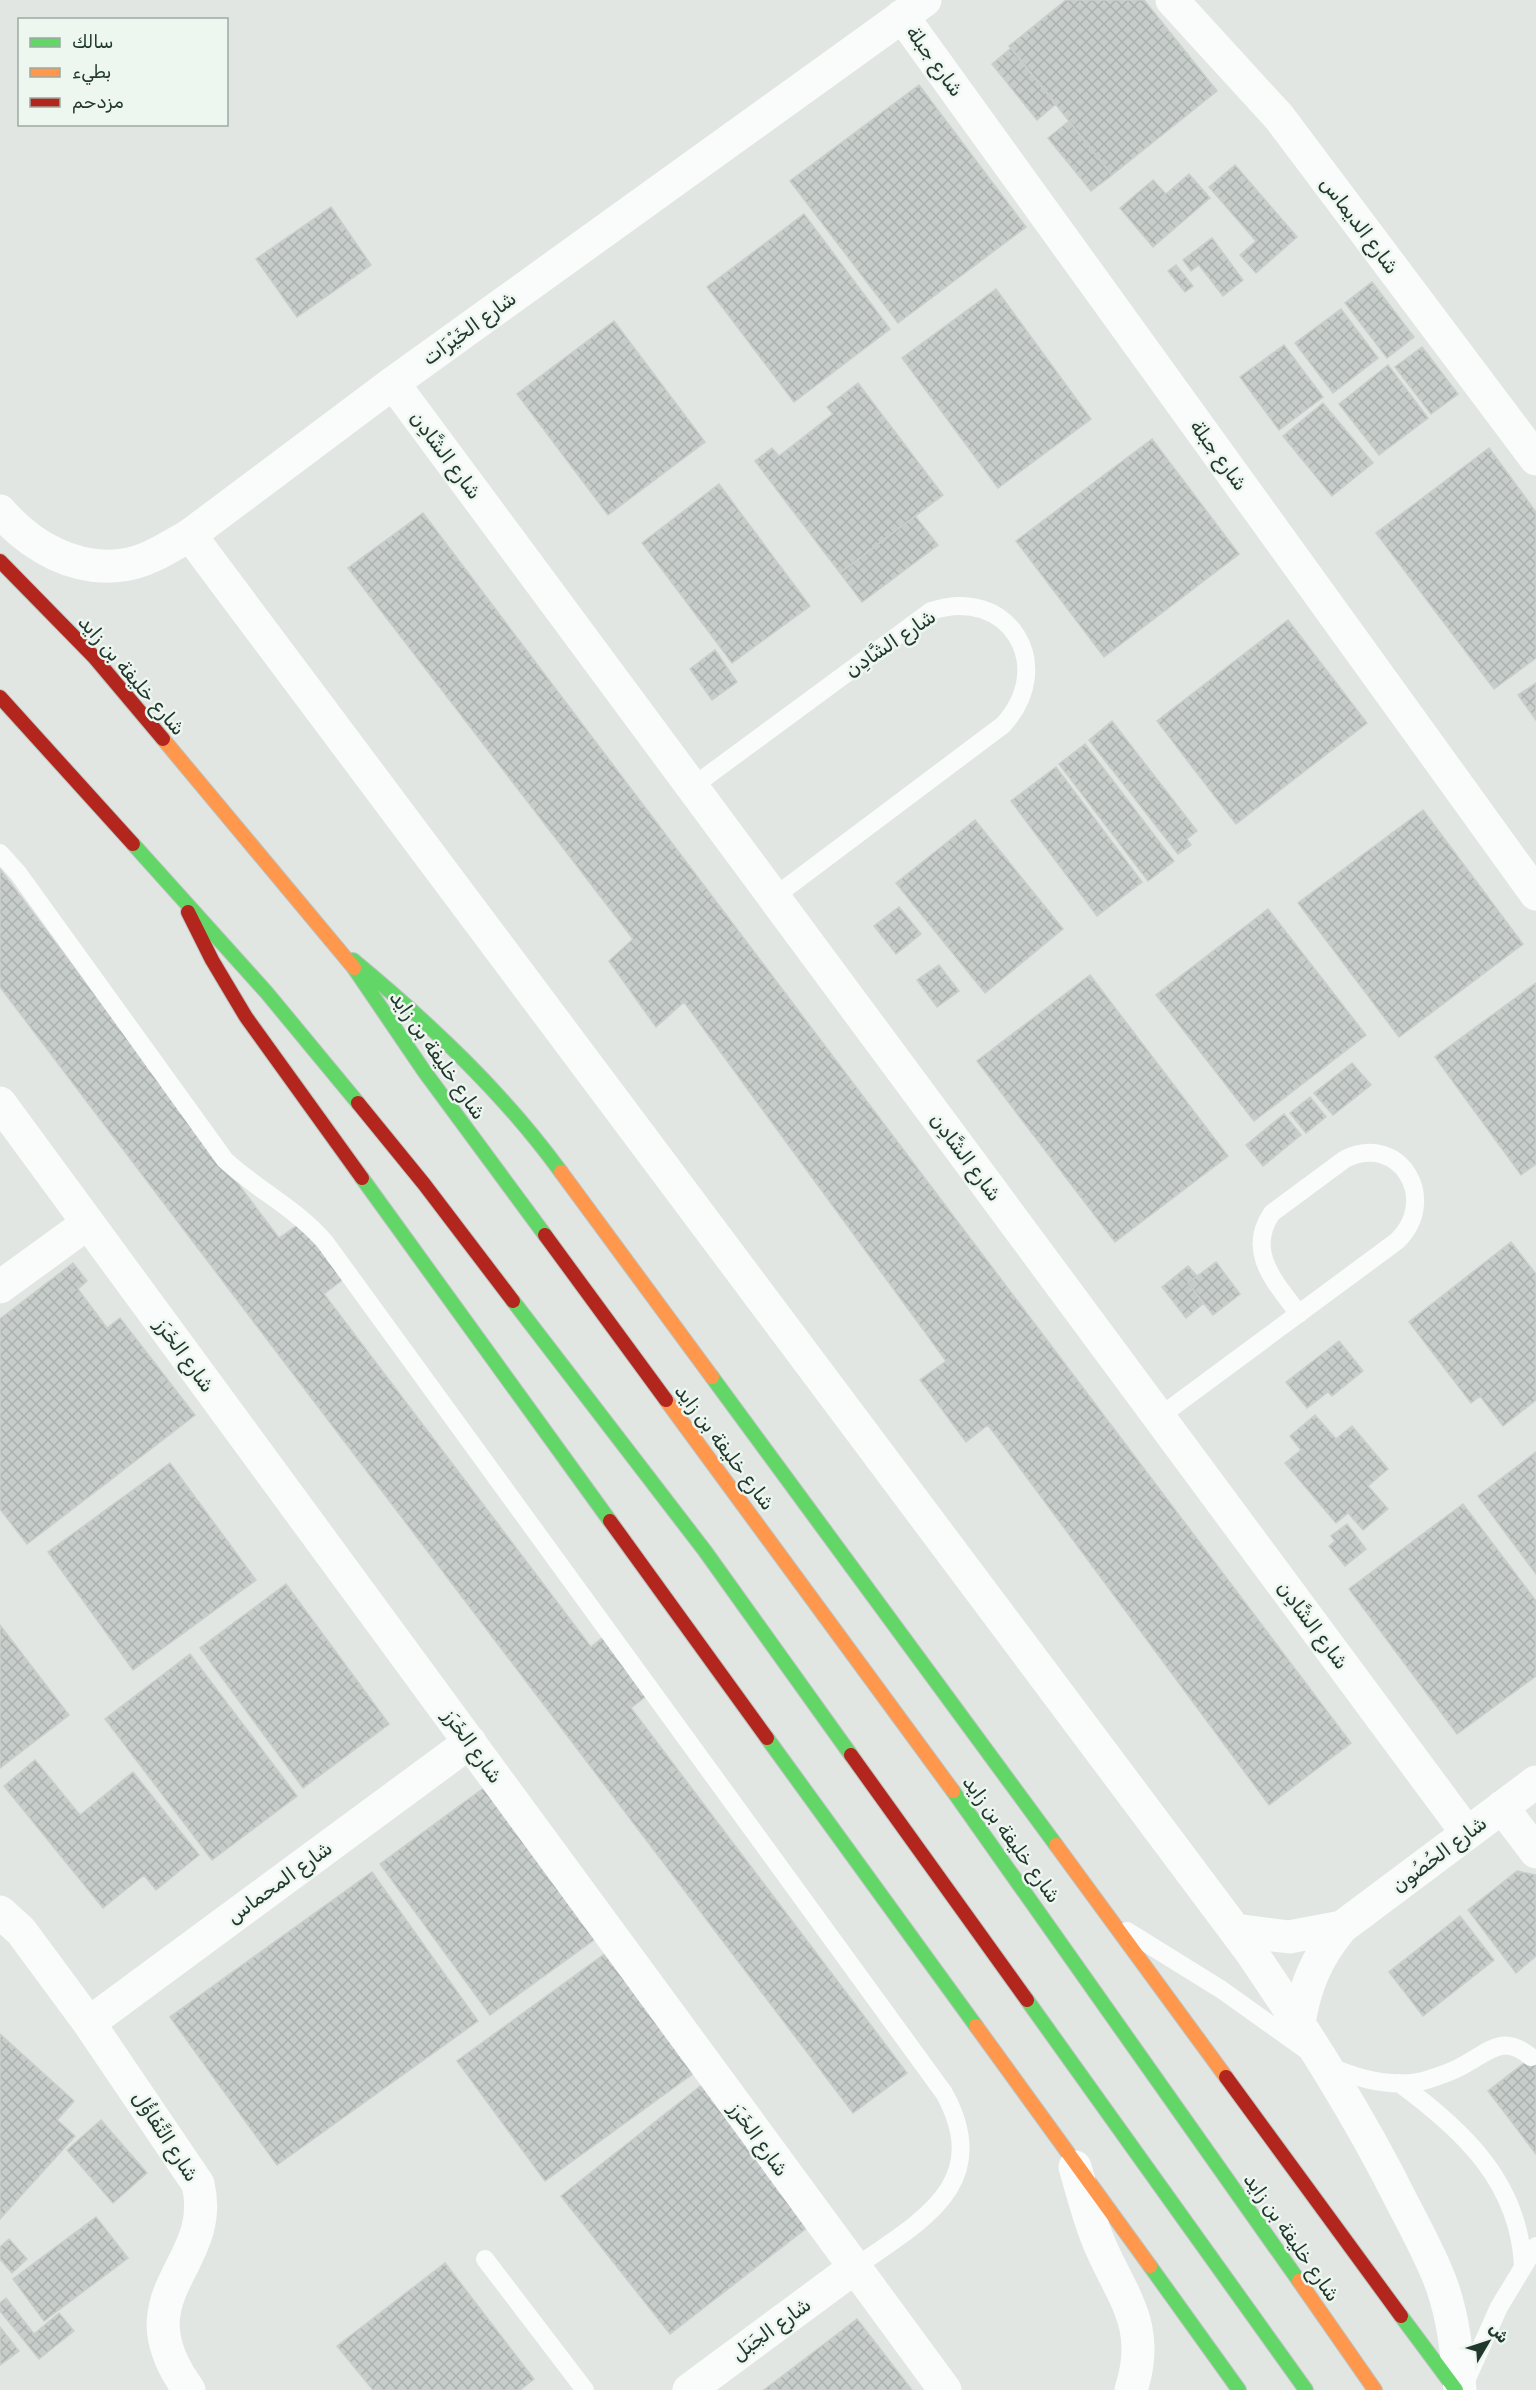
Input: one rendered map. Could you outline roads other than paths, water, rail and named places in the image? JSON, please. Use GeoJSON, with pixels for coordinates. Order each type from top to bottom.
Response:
{"type":"FeatureCollection","features":[{"type":"Feature","properties":{"kind":"main road","name":"شارع خليفة بن زايد"},"geometry":{"type":"LineString","coordinates":[[0,561],[94,657],[343,952],[424,1071],[854,1654],[1018,1881],[1375,2390]]}},
{"type":"Feature","properties":{"kind":"main road"},"geometry":{"type":"LineString","coordinates":[[0,697],[267,993],[402,1157],[705,1551],[1306,2390]]}},
{"type":"Feature","properties":{"kind":"main road"},"geometry":{"type":"LineString","coordinates":[[182,899],[212,960],[252,1026],[1239,2390]]}},
{"type":"Feature","properties":{"kind":"main road"},"geometry":{"type":"LineString","coordinates":[[343,952],[458,1051],[503,1098],[544,1148],[1459,2390]]}},
{"type":"Feature","properties":{"kind":"street","name":"شارع الديماس"},"geometry":{"type":"LineString","coordinates":[[1172,0],[1279,117],[1536,459]]}},
{"type":"Feature","properties":{"kind":"street","name":"شارع الخَيْرَات"},"geometry":{"type":"LineString","coordinates":[[0,511],[13,527],[46,550],[76,562],[124,565],[159,553],[190,535],[393,383],[914,8]]}},
{"type":"Feature","properties":{"kind":"street","name":"شارع جبلة"},"geometry":{"type":"LineString","coordinates":[[914,8],[1536,894]]}},
{"type":"Feature","properties":{"kind":"street","name":"شارع الشَّادِن"},"geometry":{"type":"LineString","coordinates":[[393,383],[1467,1833]]}},
{"type":"Feature","properties":{"kind":"street"},"geometry":{"type":"LineString","coordinates":[[190,535],[1235,1930],[1299,2023],[1326,2064],[1390,2177],[1432,2260],[1451,2315],[1459,2390]]}},
{"type":"Feature","properties":{"kind":"street","name":"شارع الخَرَز"},"geometry":{"type":"LineString","coordinates":[[0,1103],[945,2390]]}},
{"type":"Feature","properties":{"kind":"street"},"geometry":{"type":"LineString","coordinates":[[0,1287],[88,1223]]}},
{"type":"Feature","properties":{"kind":"street","name":"شارع المحماس"},"geometry":{"type":"LineString","coordinates":[[89,2023],[470,1742]]}},
{"type":"Feature","properties":{"kind":"street","name":"شارع الحُصُون"},"geometry":{"type":"LineString","coordinates":[[1299,2023],[1303,1997],[1312,1971],[1325,1947],[1342,1927],[1536,1782]]}},
{"type":"Feature","properties":{"kind":"street"},"geometry":{"type":"LineString","coordinates":[[1502,1807],[1536,1852]]}},
{"type":"Feature","properties":{"kind":"street","name":"شارع التَّفَاؤُل"},"geometry":{"type":"LineString","coordinates":[[0,1912],[21,1931],[89,2023],[198,2184],[202,2216],[198,2232],[172,2283],[163,2315],[168,2355],[189,2390]]}},
{"type":"Feature","properties":{"kind":"street","name":"شارع الحُصُون"},"geometry":{"type":"LineString","coordinates":[[1235,1930],[1289,1937],[1316,1934],[1342,1927]]}},
{"type":"Feature","properties":{"kind":"street"},"geometry":{"type":"LineString","coordinates":[[1075,2165],[1098,2240],[1130,2302],[1136,2323],[1137,2366],[1131,2390]]}},
{"type":"Feature","properties":{"kind":"street","name":"شارع الجَبَل"},"geometry":{"type":"LineString","coordinates":[[689,2390],[854,2268]]}},
{"type":"Feature","properties":{"kind":"lane","name":"شارع الشَّادِن"},"geometry":{"type":"LineString","coordinates":[[692,787],[931,611],[949,605],[968,606],[994,616],[1015,634],[1027,666],[1023,699],[1014,713],[1003,725],[774,897]]}},
{"type":"Feature","properties":{"kind":"lane"},"geometry":{"type":"LineString","coordinates":[[0,853],[18,873],[225,1160],[251,1183],[290,1208],[325,1242],[944,2093],[959,2128],[960,2148],[952,2185],[942,2202],[927,2216],[854,2268]]}},
{"type":"Feature","properties":{"kind":"lane"},"geometry":{"type":"LineString","coordinates":[[1159,1417],[1299,1314],[1407,1231],[1414,1218],[1414,1189],[1408,1175],[1386,1156],[1357,1153],[1345,1159],[1272,1213],[1266,1222],[1261,1242],[1264,1263],[1299,1314]]}},
{"type":"Feature","properties":{"kind":"lane"},"geometry":{"type":"LineString","coordinates":[[1114,1922],[1222,1990],[1326,2064],[1357,2077],[1399,2083],[1442,2075],[1500,2045],[1521,2049],[1531,2057]]}},
{"type":"Feature","properties":{"kind":"lane"},"geometry":{"type":"LineString","coordinates":[[1399,2083],[1448,2121],[1498,2182],[1517,2223],[1523,2266]]}},
{"type":"Feature","properties":{"kind":"lane"},"geometry":{"type":"LineString","coordinates":[[1459,2390],[1499,2307],[1536,2246]]}},
{"type":"Feature","properties":{"kind":"lane"},"geometry":{"type":"LineString","coordinates":[[485,2259],[585,2390]]}}]}
